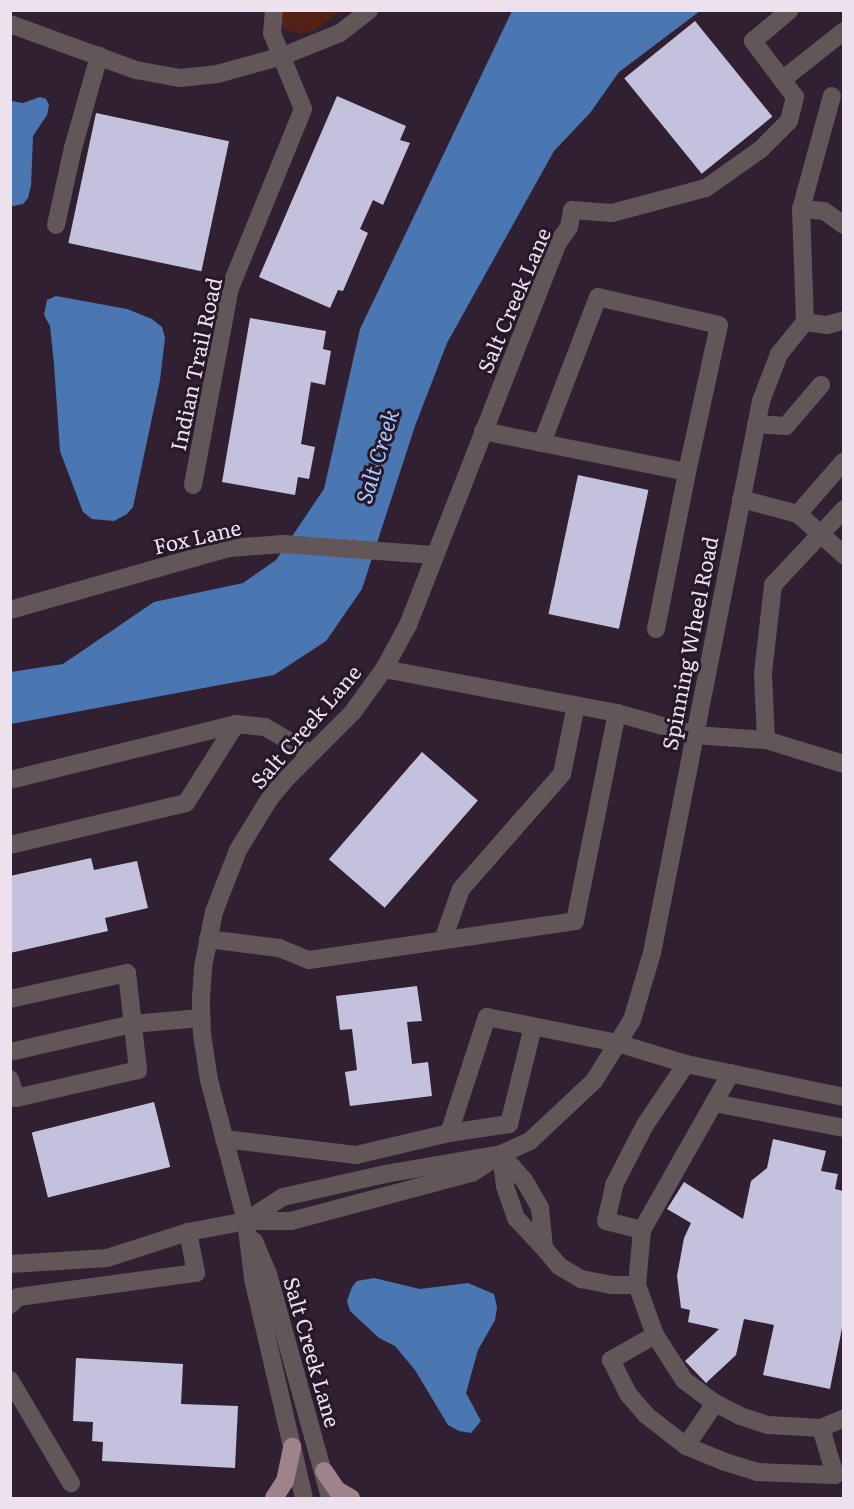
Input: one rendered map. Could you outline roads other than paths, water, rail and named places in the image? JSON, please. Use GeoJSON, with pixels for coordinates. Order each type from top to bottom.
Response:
{"type":"FeatureCollection","features":[{"type":"Feature","properties":{"kind":"main road"},"geometry":{"type":"LineString","coordinates":[[274,1498],[285,1481],[292,1447]]}},
{"type":"Feature","properties":{"kind":"main road"},"geometry":{"type":"LineString","coordinates":[[324,1470],[337,1490],[351,1498]]}},
{"type":"Feature","properties":{"kind":"street"},"geometry":{"type":"LineString","coordinates":[[274,10],[272,33],[283,56]]}},
{"type":"Feature","properties":{"kind":"street"},"geometry":{"type":"LineString","coordinates":[[10,24],[136,70],[180,78],[217,74],[283,56],[340,33],[369,10]]}},
{"type":"Feature","properties":{"kind":"street"},"geometry":{"type":"LineString","coordinates":[[790,10],[753,41],[782,81],[843,32]]}},
{"type":"Feature","properties":{"kind":"street","name":"Indian Trail Road"},"geometry":{"type":"LineString","coordinates":[[193,485],[230,288],[303,108],[283,56]]}},
{"type":"Feature","properties":{"kind":"street"},"geometry":{"type":"LineString","coordinates":[[56,225],[73,148],[99,57]]}},
{"type":"Feature","properties":{"kind":"street","name":"Salt Creek Lane"},"geometry":{"type":"LineString","coordinates":[[330,1498],[268,1274],[246,1221],[209,1080],[201,1018],[203,967],[217,901],[242,842],[270,798],[353,712],[384,669],[408,625],[557,244],[569,227],[572,210],[612,213],[706,188],[760,149],[789,121],[795,97],[782,81]]}},
{"type":"Feature","properties":{"kind":"street"},"geometry":{"type":"LineString","coordinates":[[832,96],[801,209],[805,322],[827,325],[843,320]]}},
{"type":"Feature","properties":{"kind":"street"},"geometry":{"type":"LineString","coordinates":[[801,209],[824,211],[843,225]]}},
{"type":"Feature","properties":{"kind":"street"},"geometry":{"type":"LineString","coordinates":[[542,443],[598,297],[719,325],[656,629]]}},
{"type":"Feature","properties":{"kind":"street","name":"Spinning Wheel Road"},"geometry":{"type":"LineString","coordinates":[[13,1264],[107,1258],[188,1232],[246,1221],[291,1221],[472,1173],[501,1154],[530,1142],[594,1081],[632,1020],[652,953],[761,401],[779,354],[805,322]]}},
{"type":"Feature","properties":{"kind":"street"},"geometry":{"type":"LineString","coordinates":[[756,424],[786,426],[821,384]]}},
{"type":"Feature","properties":{"kind":"street"},"geometry":{"type":"LineString","coordinates":[[483,431],[687,472]]}},
{"type":"Feature","properties":{"kind":"street"},"geometry":{"type":"LineString","coordinates":[[798,514],[843,461]]}},
{"type":"Feature","properties":{"kind":"street"},"geometry":{"type":"LineString","coordinates":[[741,499],[798,514],[843,555]]}},
{"type":"Feature","properties":{"kind":"street"},"geometry":{"type":"LineString","coordinates":[[766,740],[763,674],[773,585],[821,535],[843,508]]}},
{"type":"Feature","properties":{"kind":"street","name":"Fox Lane"},"geometry":{"type":"LineString","coordinates":[[10,610],[211,552],[237,547],[283,544],[434,555]]}},
{"type":"Feature","properties":{"kind":"street"},"geometry":{"type":"LineString","coordinates":[[384,669],[576,705],[694,735],[766,740],[843,764]]}},
{"type":"Feature","properties":{"kind":"street"},"geometry":{"type":"LineString","coordinates":[[443,940],[461,889],[562,774],[576,705]]}},
{"type":"Feature","properties":{"kind":"street"},"geometry":{"type":"LineString","coordinates":[[208,939],[279,948],[309,960],[574,921],[617,714]]}},
{"type":"Feature","properties":{"kind":"street"},"geometry":{"type":"LineString","coordinates":[[10,780],[236,724],[265,727],[311,754]]}},
{"type":"Feature","properties":{"kind":"street"},"geometry":{"type":"LineString","coordinates":[[10,845],[186,803],[236,724]]}},
{"type":"Feature","properties":{"kind":"street"},"geometry":{"type":"LineString","coordinates":[[10,999],[127,973],[138,1070],[16,1098],[10,1079]]}},
{"type":"Feature","properties":{"kind":"street"},"geometry":{"type":"LineString","coordinates":[[449,1133],[487,1017],[617,1043],[686,1064],[843,1097]]}},
{"type":"Feature","properties":{"kind":"street"},"geometry":{"type":"LineString","coordinates":[[10,1052],[132,1024],[201,1018]]}},
{"type":"Feature","properties":{"kind":"street"},"geometry":{"type":"LineString","coordinates":[[224,1139],[357,1155],[449,1133],[509,1124],[533,1027]]}},
{"type":"Feature","properties":{"kind":"street"},"geometry":{"type":"LineString","coordinates":[[642,1230],[606,1221],[614,1185],[645,1125],[686,1064]]}},
{"type":"Feature","properties":{"kind":"street"},"geometry":{"type":"LineString","coordinates":[[730,1073],[642,1230],[637,1285],[655,1335],[684,1380],[715,1403],[740,1416],[768,1425],[820,1428],[843,1418]]}},
{"type":"Feature","properties":{"kind":"street"},"geometry":{"type":"LineString","coordinates":[[714,1103],[843,1128]]}},
{"type":"Feature","properties":{"kind":"street"},"geometry":{"type":"LineString","coordinates":[[501,1154],[505,1186],[516,1218],[559,1266],[581,1279],[611,1285],[637,1285]]}},
{"type":"Feature","properties":{"kind":"street"},"geometry":{"type":"LineString","coordinates":[[501,1154],[524,1180],[540,1208],[544,1248]]}},
{"type":"Feature","properties":{"kind":"street","name":"Spinning Wheel Road"},"geometry":{"type":"LineString","coordinates":[[246,1221],[283,1197],[429,1165],[501,1154]]}},
{"type":"Feature","properties":{"kind":"street","name":"Salt Creek Lane"},"geometry":{"type":"LineString","coordinates":[[246,1221],[253,1278],[304,1498]]}},
{"type":"Feature","properties":{"kind":"street"},"geometry":{"type":"LineString","coordinates":[[13,1264],[14,1301],[196,1273],[188,1232]]}},
{"type":"Feature","properties":{"kind":"street"},"geometry":{"type":"LineString","coordinates":[[655,1335],[611,1360],[628,1394],[646,1415],[686,1446],[757,1472],[835,1475],[820,1428]]}},
{"type":"Feature","properties":{"kind":"street"},"geometry":{"type":"LineString","coordinates":[[10,1380],[16,1402],[71,1483]]}},
{"type":"Feature","properties":{"kind":"street"},"geometry":{"type":"LineString","coordinates":[[686,1446],[715,1403]]}},
{"type":"Feature","properties":{"kind":"water","name":"Salt Creek"},"geometry":{"type":"Polygon","coordinates":[[[512,11],[700,11],[619,72],[590,113],[554,151],[447,343],[415,426],[362,589],[326,641],[274,675],[11,724],[11,672],[63,664],[154,602],[243,583],[276,560],[324,489],[360,329],[512,11]]]}},
{"type":"Feature","properties":{"kind":"water"},"geometry":{"type":"Polygon","coordinates":[[[40,97],[46,99],[49,105],[47,115],[33,136],[31,186],[28,198],[23,204],[13,206],[10,205],[11,101],[23,103],[40,97]]]}},
{"type":"Feature","properties":{"kind":"water"},"geometry":{"type":"Polygon","coordinates":[[[56,296],[127,309],[152,319],[162,327],[165,338],[160,380],[133,507],[127,514],[114,521],[92,519],[83,512],[60,451],[50,326],[44,315],[47,300],[56,296]]]}},
{"type":"Feature","properties":{"kind":"water"},"geometry":{"type":"Polygon","coordinates":[[[374,1278],[420,1289],[468,1283],[494,1294],[497,1307],[495,1320],[478,1350],[466,1393],[481,1421],[471,1433],[459,1431],[448,1425],[415,1370],[395,1346],[379,1338],[350,1311],[347,1301],[352,1287],[357,1281],[374,1278]]]}}]}
